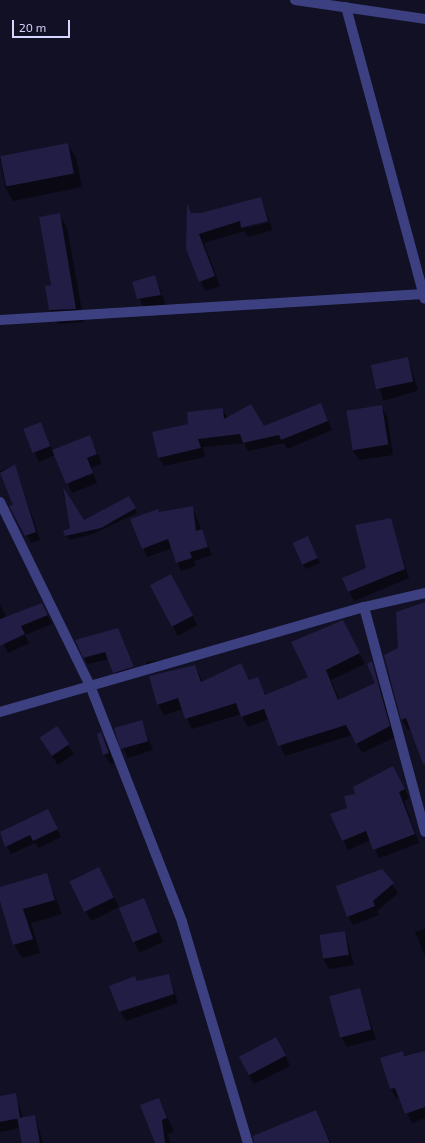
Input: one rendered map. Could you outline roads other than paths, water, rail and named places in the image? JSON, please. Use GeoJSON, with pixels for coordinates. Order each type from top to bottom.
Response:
{"type":"FeatureCollection","features":[{"type":"Feature","properties":{"kind":"street"},"geometry":{"type":"LineString","coordinates":[[295,0],[425,19]]}},
{"type":"Feature","properties":{"kind":"street"},"geometry":{"type":"LineString","coordinates":[[0,320],[424,296],[346,7]]}},
{"type":"Feature","properties":{"kind":"street"},"geometry":{"type":"LineString","coordinates":[[0,502],[91,688],[182,922],[248,1143]]}},
{"type":"Feature","properties":{"kind":"street"},"geometry":{"type":"LineString","coordinates":[[0,712],[91,688],[364,607],[425,593]]}},
{"type":"Feature","properties":{"kind":"street"},"geometry":{"type":"LineString","coordinates":[[364,607],[425,832]]}}]}
